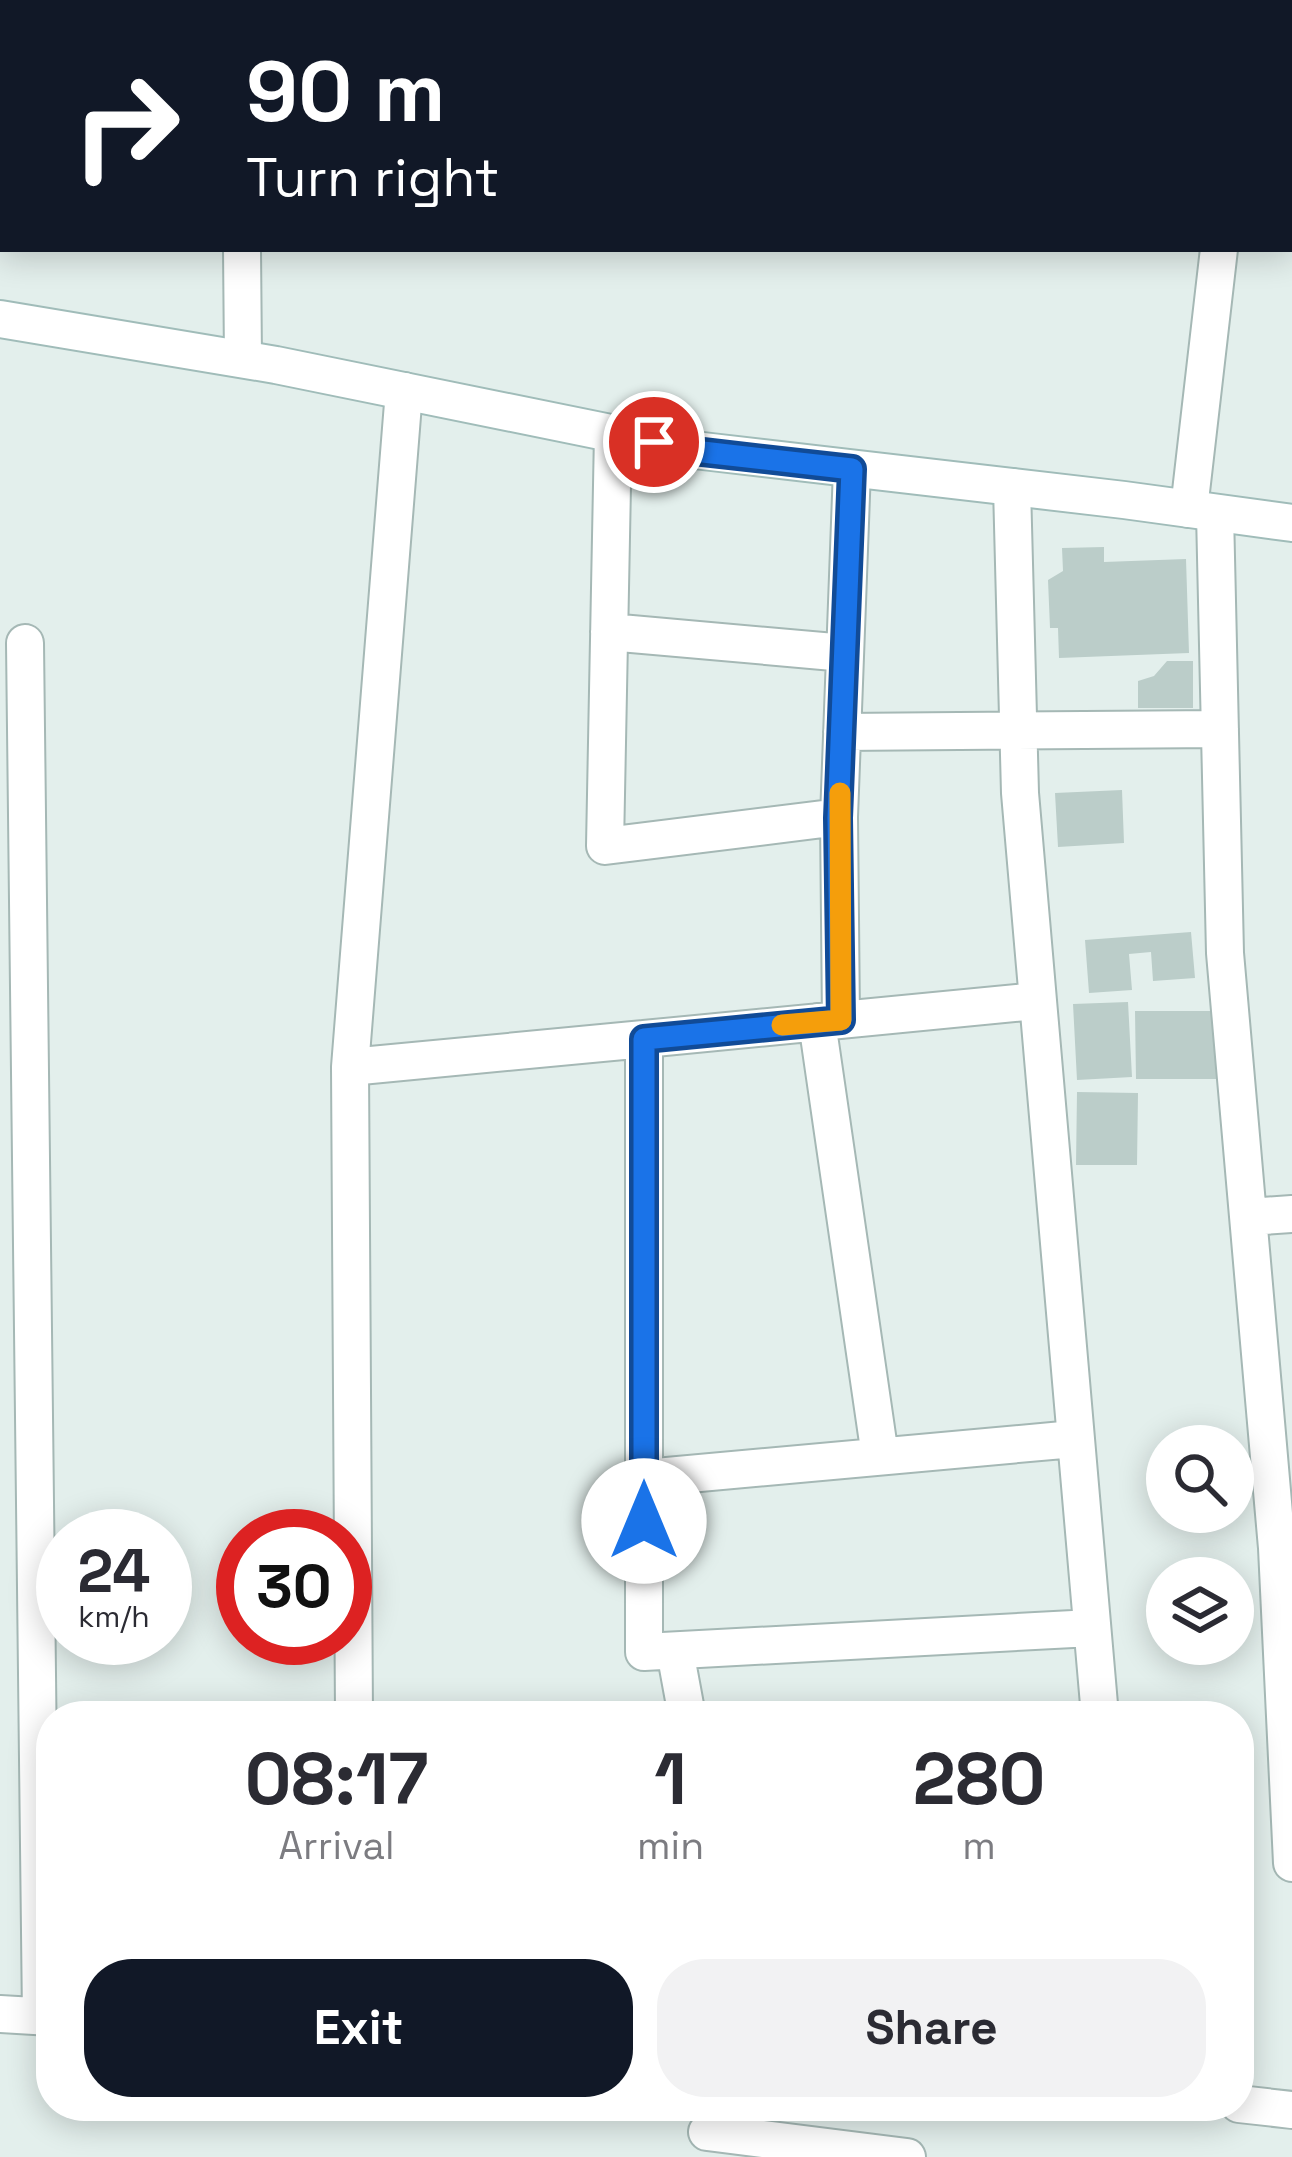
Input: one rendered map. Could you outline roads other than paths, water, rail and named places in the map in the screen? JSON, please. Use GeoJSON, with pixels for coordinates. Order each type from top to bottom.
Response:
{"type":"FeatureCollection","features":[{"type":"Feature","properties":{"kind":"street"},"geometry":{"type":"LineString","coordinates":[[242,252],[243,359]]}},
{"type":"Feature","properties":{"kind":"street"},"geometry":{"type":"LineString","coordinates":[[1219,252],[1202,511],[1220,729],[1225,953],[1277,1548],[1292,1863]]}},
{"type":"Feature","properties":{"kind":"street"},"geometry":{"type":"LineString","coordinates":[[0,319],[243,359],[694,451],[1292,524]]}},
{"type":"Feature","properties":{"kind":"street"},"geometry":{"type":"LineString","coordinates":[[354,1701],[350,1067],[404,391]]}},
{"type":"Feature","properties":{"kind":"street"},"geometry":{"type":"LineString","coordinates":[[613,434],[605,846],[838,818]]}},
{"type":"Feature","properties":{"kind":"street"},"geometry":{"type":"LineString","coordinates":[[852,469],[829,1021],[880,1456]]}},
{"type":"Feature","properties":{"kind":"street"},"geometry":{"type":"LineString","coordinates":[[1012,487],[1018,730],[1036,1001],[1099,1701]]}},
{"type":"Feature","properties":{"kind":"street"},"geometry":{"type":"LineString","coordinates":[[609,632],[845,653]]}},
{"type":"Feature","properties":{"kind":"street"},"geometry":{"type":"LineString","coordinates":[[25,643],[41,1701]]}},
{"type":"Feature","properties":{"kind":"street"},"geometry":{"type":"LineString","coordinates":[[842,732],[1220,729]]}},
{"type":"Feature","properties":{"kind":"street"},"geometry":{"type":"LineString","coordinates":[[350,1067],[1036,1001]]}},
{"type":"Feature","properties":{"kind":"street"},"geometry":{"type":"LineString","coordinates":[[644,1039],[644,1652],[1092,1628]]}},
{"type":"Feature","properties":{"kind":"street"},"geometry":{"type":"LineString","coordinates":[[1249,1217],[1292,1214]]}},
{"type":"Feature","properties":{"kind":"street"},"geometry":{"type":"LineString","coordinates":[[645,1478],[1074,1439]]}},
{"type":"Feature","properties":{"kind":"street"},"geometry":{"type":"LineString","coordinates":[[675,1651],[684,1701]]}},
{"type":"Feature","properties":{"kind":"street"},"geometry":{"type":"LineString","coordinates":[[0,2014],[36,2016]]}},
{"type":"Feature","properties":{"kind":"street"},"geometry":{"type":"LineString","coordinates":[[1254,2106],[1292,2110]]}},
{"type":"Feature","properties":{"kind":"street"},"geometry":{"type":"LineString","coordinates":[[706,2132],[907,2157]]}}]}
